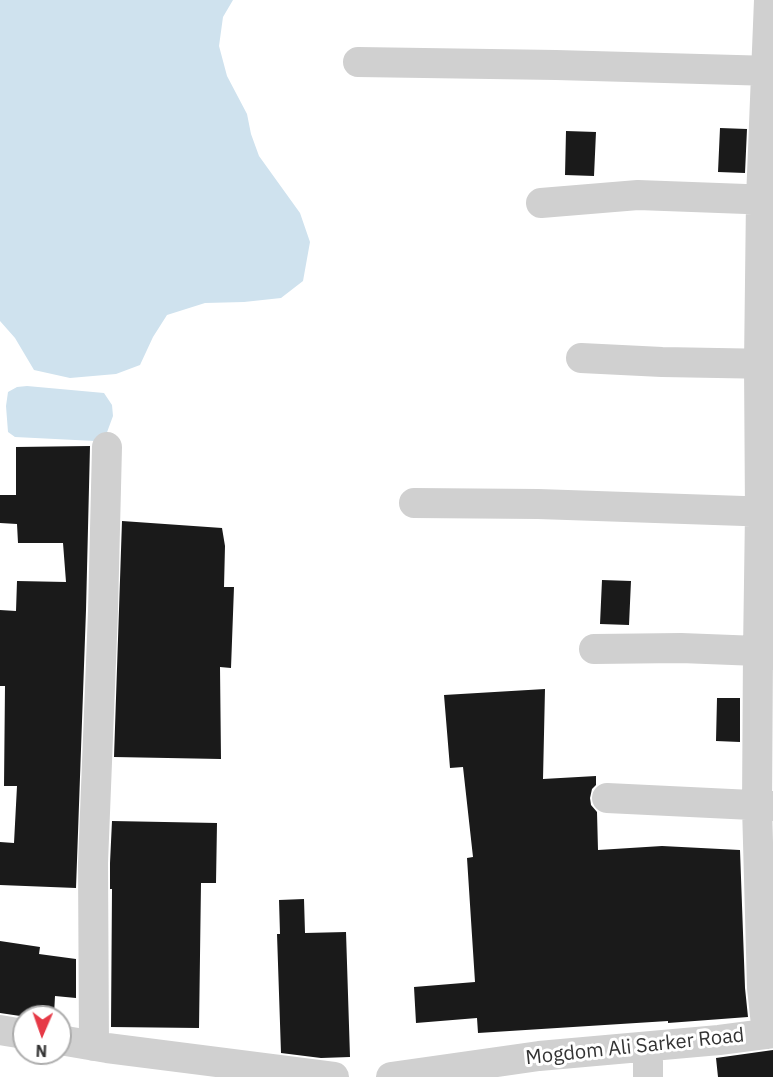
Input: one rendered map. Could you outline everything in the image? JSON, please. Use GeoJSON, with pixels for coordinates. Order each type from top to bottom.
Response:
{"type":"FeatureCollection","features":[{"type":"Feature","properties":{"kind":"street"},"geometry":{"type":"LineString","coordinates":[[769,0],[762,988],[770,1033]]}},
{"type":"Feature","properties":{"kind":"street"},"geometry":{"type":"LineString","coordinates":[[358,62],[769,71]]}},
{"type":"Feature","properties":{"kind":"street"},"geometry":{"type":"LineString","coordinates":[[541,203],[638,195],[767,199]]}},
{"type":"Feature","properties":{"kind":"street"},"geometry":{"type":"LineString","coordinates":[[581,358],[766,364]]}},
{"type":"Feature","properties":{"kind":"street"},"geometry":{"type":"LineString","coordinates":[[94,1046],[93,863],[107,447]]}},
{"type":"Feature","properties":{"kind":"street"},"geometry":{"type":"LineString","coordinates":[[414,503],[637,506],[767,512]]}},
{"type":"Feature","properties":{"kind":"street"},"geometry":{"type":"LineString","coordinates":[[594,649],[681,648],[765,653]]}},
{"type":"Feature","properties":{"kind":"street"},"geometry":{"type":"LineString","coordinates":[[607,798],[765,806]]}},
{"type":"Feature","properties":{"kind":"street","name":"Mogdom Ali Sarker Road"},"geometry":{"type":"LineString","coordinates":[[390,1077],[539,1056],[719,1040],[770,1033]]}},
{"type":"Feature","properties":{"kind":"street"},"geometry":{"type":"LineString","coordinates":[[72,1042],[334,1077]]}},
{"type":"Feature","properties":{"kind":"street"},"geometry":{"type":"LineString","coordinates":[[648,1047],[648,1077]]}},
{"type":"Feature","properties":{"kind":"water"},"geometry":{"type":"Polygon","coordinates":[[[0,0],[233,0],[223,17],[219,46],[227,76],[247,114],[259,156],[300,213],[310,242],[303,281],[281,298],[205,303],[167,315],[153,337],[140,365],[116,374],[70,378],[34,370],[15,338],[0,321],[0,0]]]}},
{"type":"Feature","properties":{"kind":"water"},"geometry":{"type":"Polygon","coordinates":[[[17,387],[104,393],[112,405],[113,416],[106,435],[95,441],[15,437],[8,432],[6,406],[8,392],[17,387]]]}},
{"type":"Feature","properties":{"kind":"building"},"geometry":{"type":"Polygon","coordinates":[[[720,128],[747,129],[745,173],[718,172],[720,128]]]}},
{"type":"Feature","properties":{"kind":"building"},"geometry":{"type":"Polygon","coordinates":[[[566,131],[596,132],[594,176],[565,175],[566,131]]]}},
{"type":"Feature","properties":{"kind":"building"},"geometry":{"type":"Polygon","coordinates":[[[90,446],[76,888],[0,885],[0,842],[14,843],[17,786],[4,786],[5,686],[0,686],[0,610],[16,611],[17,581],[66,582],[63,543],[18,543],[17,524],[0,523],[0,495],[16,495],[16,447],[90,446]]]}},
{"type":"Feature","properties":{"kind":"building"},"geometry":{"type":"Polygon","coordinates":[[[122,521],[222,528],[225,546],[224,587],[234,587],[231,668],[220,667],[221,759],[114,757],[122,521]]]}},
{"type":"Feature","properties":{"kind":"building"},"geometry":{"type":"Polygon","coordinates":[[[602,580],[631,581],[629,625],[600,624],[602,580]]]}},
{"type":"Feature","properties":{"kind":"building"},"geometry":{"type":"Polygon","coordinates":[[[545,689],[543,779],[596,776],[596,785],[592,789],[590,798],[591,805],[597,812],[598,850],[662,846],[740,850],[748,1017],[478,1033],[477,1018],[416,1023],[414,987],[475,982],[467,858],[473,857],[463,767],[450,768],[444,695],[545,689]]]}},
{"type":"Feature","properties":{"kind":"building"},"geometry":{"type":"Polygon","coordinates":[[[717,698],[740,698],[740,742],[716,741],[717,698]]]}},
{"type":"Feature","properties":{"kind":"building"},"geometry":{"type":"Polygon","coordinates":[[[112,821],[217,823],[216,883],[201,883],[199,1028],[111,1027],[112,821]]]}},
{"type":"Feature","properties":{"kind":"building"},"geometry":{"type":"Polygon","coordinates":[[[304,899],[305,933],[346,932],[350,1057],[321,1058],[281,1053],[277,934],[280,934],[279,900],[304,899]]]}},
{"type":"Feature","properties":{"kind":"building"},"geometry":{"type":"Polygon","coordinates":[[[0,941],[40,947],[39,954],[76,959],[76,998],[55,996],[55,1005],[12,1005],[12,1015],[0,1013],[0,941]]]}},
{"type":"Feature","properties":{"kind":"building"},"geometry":{"type":"Polygon","coordinates":[[[773,1050],[773,1077],[718,1077],[716,1058],[773,1050]]]}}]}
